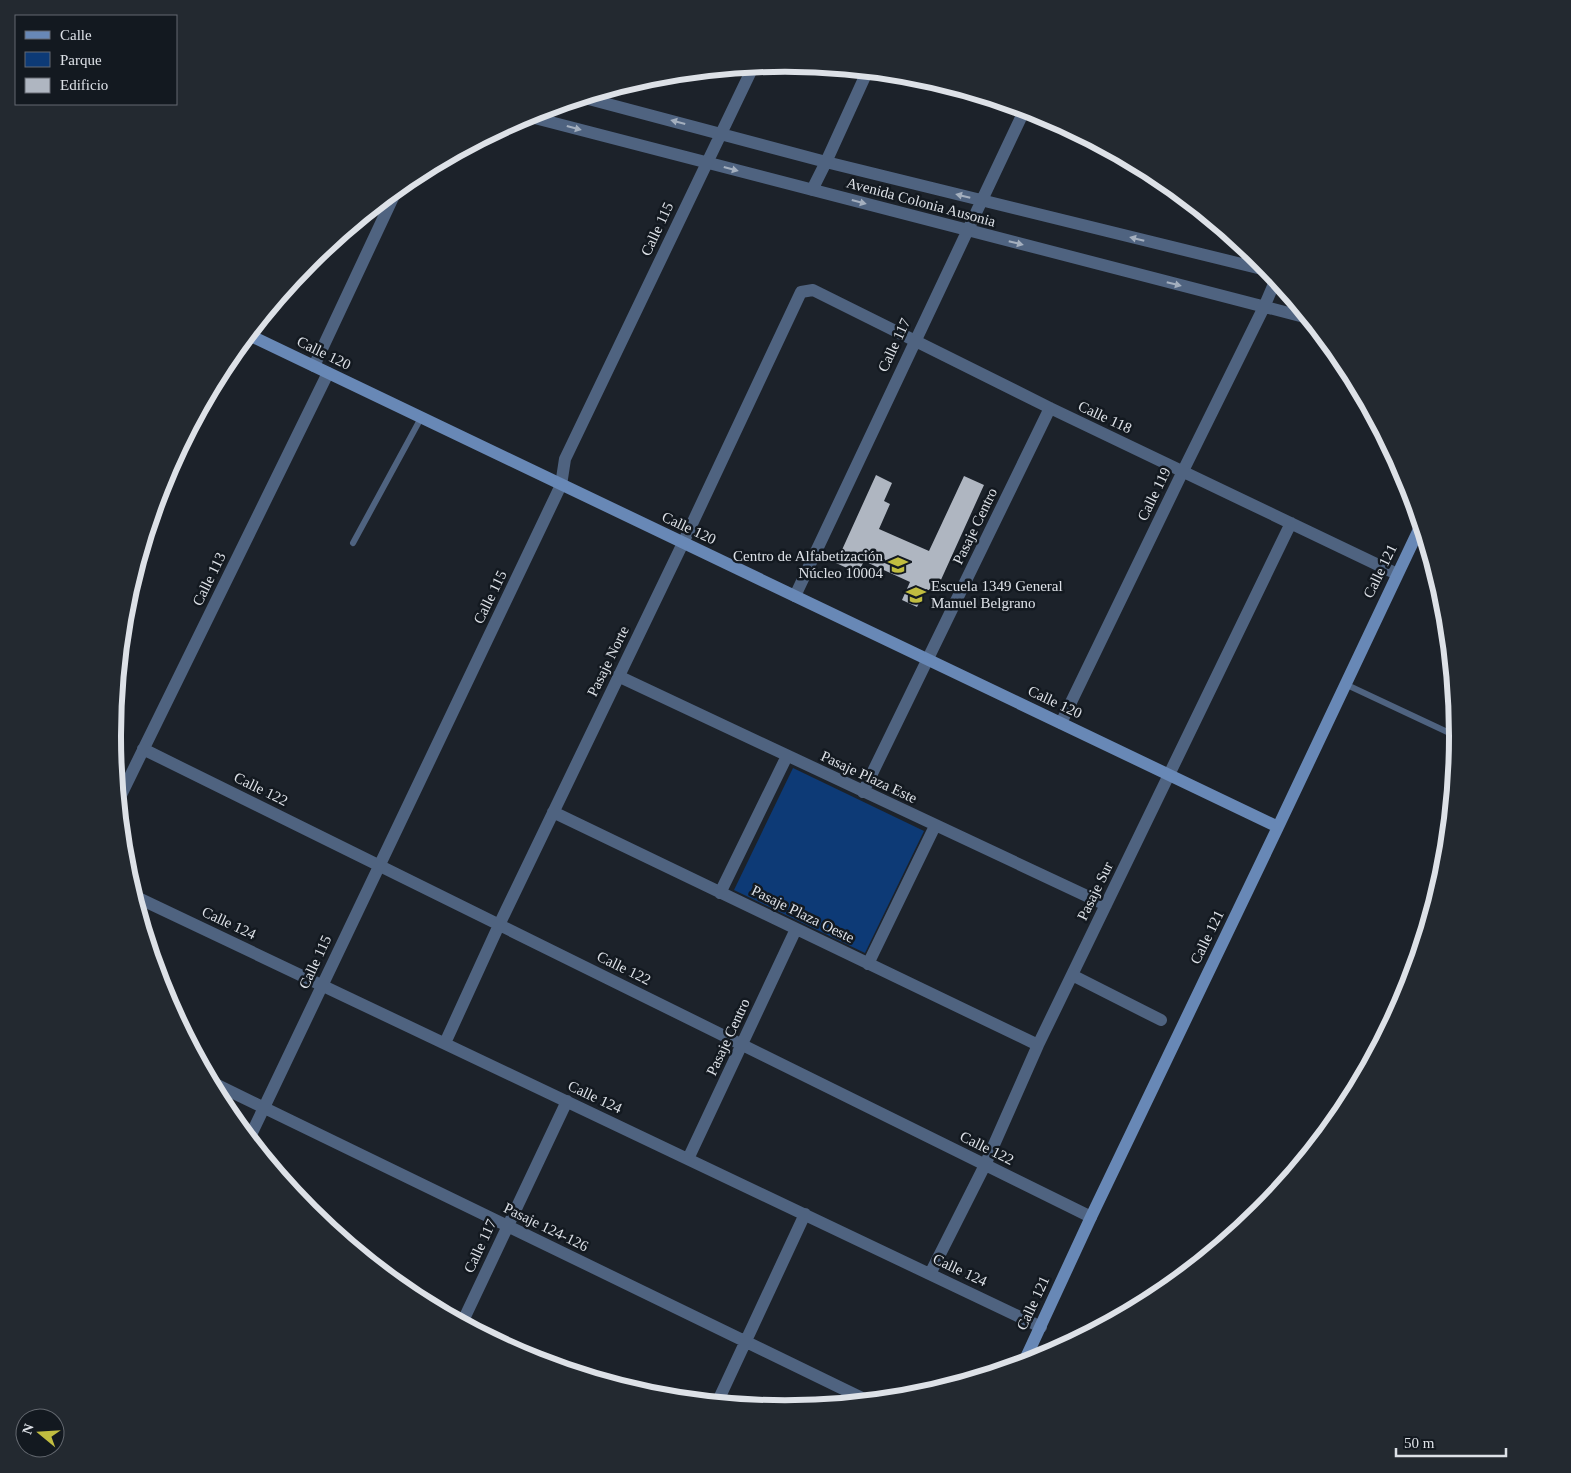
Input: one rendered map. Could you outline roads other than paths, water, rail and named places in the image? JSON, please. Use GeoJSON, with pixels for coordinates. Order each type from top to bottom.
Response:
{"type":"FeatureCollection","features":[{"type":"Feature","properties":{"kind":"street","name":"Calle 115"},"geometry":{"type":"LineString","coordinates":[[252,1132],[561,485],[566,459],[749,74]]}},
{"type":"Feature","properties":{"kind":"street"},"geometry":{"type":"LineString","coordinates":[[812,190],[865,77]]}},
{"type":"Feature","properties":{"kind":"street","name":"Avenida Colonia Ausonia"},"geometry":{"type":"LineString","coordinates":[[595,101],[826,162],[1255,267]]}},
{"type":"Feature","properties":{"kind":"street","name":"Calle 117"},"geometry":{"type":"LineString","coordinates":[[795,596],[1021,116]]}},
{"type":"Feature","properties":{"kind":"street","name":"Avenida Colonia Ausonia"},"geometry":{"type":"LineString","coordinates":[[541,119],[1299,316]]}},
{"type":"Feature","properties":{"kind":"street"},"geometry":{"type":"LineString","coordinates":[[314,366],[390,203]]}},
{"type":"Feature","properties":{"kind":"street","name":"Calle 119"},"geometry":{"type":"LineString","coordinates":[[1061,723],[1273,286]]}},
{"type":"Feature","properties":{"kind":"street","name":"Calle 118"},"geometry":{"type":"LineString","coordinates":[[801,292],[812,290],[914,342],[1397,574]]}},
{"type":"Feature","properties":{"kind":"street","name":"Pasaje Norte"},"geometry":{"type":"LineString","coordinates":[[445,1043],[499,924],[683,543],[801,292]]}},
{"type":"Feature","properties":{"kind":"street","name":"Calle 120"},"geometry":{"type":"LineString","coordinates":[[255,338],[1278,827]]}},
{"type":"Feature","properties":{"kind":"street","name":"Calle 113"},"geometry":{"type":"LineString","coordinates":[[124,790],[328,373]]}},
{"type":"Feature","properties":{"kind":"street","name":"Pasaje Centro"},"geometry":{"type":"LineString","coordinates":[[863,792],[1050,408]]}},
{"type":"Feature","properties":{"kind":"street","name":"Pasaje Sur"},"geometry":{"type":"LineString","coordinates":[[930,1274],[985,1165],[1038,1045],[1291,523]]}},
{"type":"Feature","properties":{"kind":"street","name":"Calle 121"},"geometry":{"type":"LineString","coordinates":[[1027,1355],[1417,532]]}},
{"type":"Feature","properties":{"kind":"street","name":"Pasaje Plaza Este"},"geometry":{"type":"LineString","coordinates":[[618,676],[1106,905]]}},
{"type":"Feature","properties":{"kind":"street","name":"Calle 122"},"geometry":{"type":"LineString","coordinates":[[143,749],[1091,1217]]}},
{"type":"Feature","properties":{"kind":"street"},"geometry":{"type":"LineString","coordinates":[[720,893],[787,756]]}},
{"type":"Feature","properties":{"kind":"street","name":"Pasaje Plaza Oeste"},"geometry":{"type":"LineString","coordinates":[[553,812],[1038,1045]]}},
{"type":"Feature","properties":{"kind":"street"},"geometry":{"type":"LineString","coordinates":[[868,964],[935,826]]}},
{"type":"Feature","properties":{"kind":"street","name":"Calle 124"},"geometry":{"type":"LineString","coordinates":[[142,900],[1041,1326]]}},
{"type":"Feature","properties":{"kind":"street","name":"Pasaje Centro"},"geometry":{"type":"LineString","coordinates":[[688,1159],[796,929]]}},
{"type":"Feature","properties":{"kind":"street"},"geometry":{"type":"LineString","coordinates":[[1072,975],[1162,1020]]}},
{"type":"Feature","properties":{"kind":"street","name":"Pasaje 124-126"},"geometry":{"type":"LineString","coordinates":[[222,1087],[858,1396]]}},
{"type":"Feature","properties":{"kind":"street","name":"Calle 117"},"geometry":{"type":"LineString","coordinates":[[464,1318],[567,1101]]}},
{"type":"Feature","properties":{"kind":"street"},"geometry":{"type":"LineString","coordinates":[[720,1397],[805,1214]]}},
{"type":"Feature","properties":{"kind":"lane"},"geometry":{"type":"LineString","coordinates":[[353,543],[421,418]]}},
{"type":"Feature","properties":{"kind":"lane"},"geometry":{"type":"LineString","coordinates":[[1345,684],[1450,734]]}},
{"type":"Feature","properties":{"kind":"place","name":"Centro de Alfabetización Núcleo 10004"},"geometry":{"type":"Point","coordinates":[898,565]}},
{"type":"Feature","properties":{"kind":"place","name":"Escuela 1349 General Manuel Belgrano"},"geometry":{"type":"Point","coordinates":[916,595]}}]}
